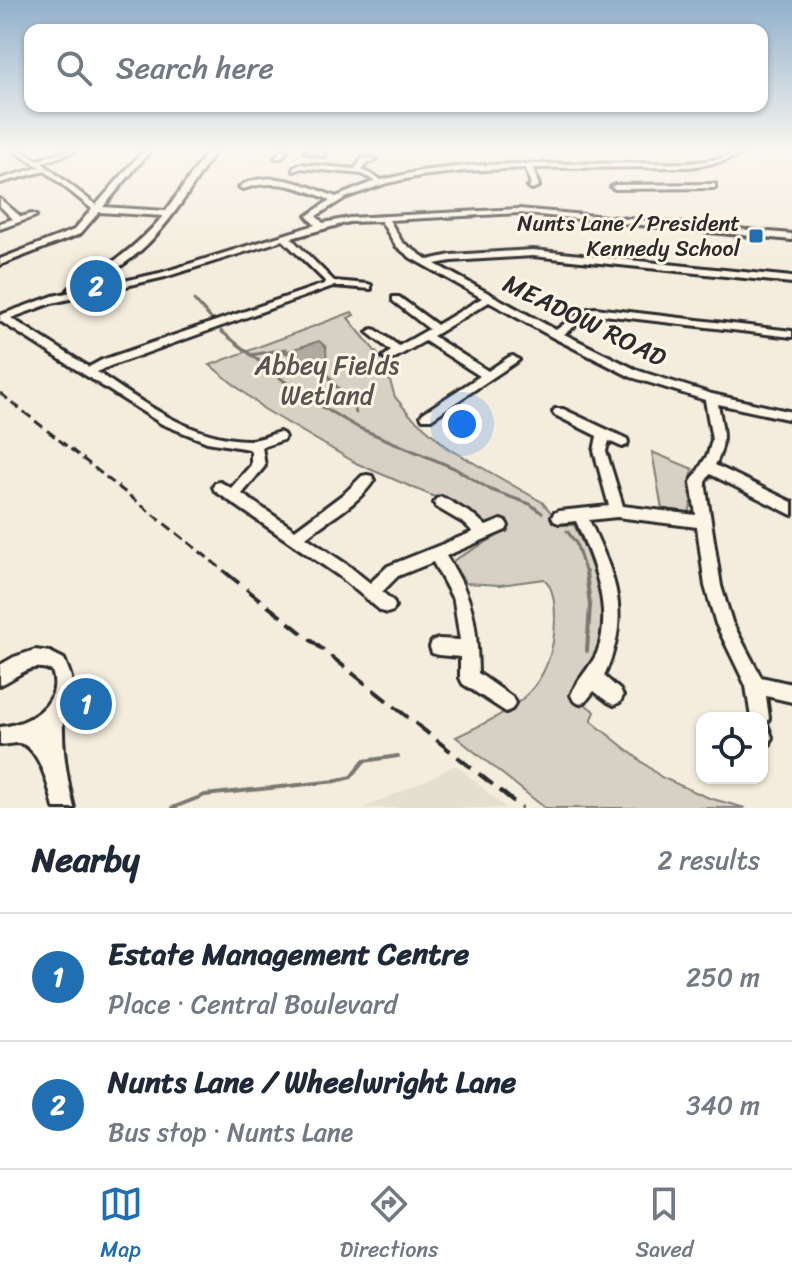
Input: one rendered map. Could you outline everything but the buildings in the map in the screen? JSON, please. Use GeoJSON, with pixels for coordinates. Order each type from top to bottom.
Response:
{"type":"FeatureCollection","features":[{"type":"Feature","properties":{"kind":"street"},"geometry":{"type":"LineString","coordinates":[[72,189],[97,209],[169,214]]}},
{"type":"Feature","properties":{"kind":"street"},"geometry":{"type":"LineString","coordinates":[[0,262],[71,235],[114,189]]}},
{"type":"Feature","properties":{"kind":"street"},"geometry":{"type":"LineString","coordinates":[[2,318],[51,300],[111,271],[151,238],[186,189]]}},
{"type":"Feature","properties":{"kind":"street"},"geometry":{"type":"LineString","coordinates":[[308,189],[336,200]]}},
{"type":"Feature","properties":{"kind":"street"},"geometry":{"type":"LineString","coordinates":[[321,226],[311,216],[336,200],[367,189]]}},
{"type":"Feature","properties":{"kind":"street"},"geometry":{"type":"LineString","coordinates":[[0,201],[19,220]]}},
{"type":"Feature","properties":{"kind":"street"},"geometry":{"type":"LineString","coordinates":[[51,300],[148,279],[321,226],[384,219],[519,211],[792,237]]}},
{"type":"Feature","properties":{"kind":"street"},"geometry":{"type":"LineString","coordinates":[[0,226],[32,216]]}},
{"type":"Feature","properties":{"kind":"street","name":"MEADOW ROAD"},"geometry":{"type":"LineString","coordinates":[[384,219],[399,244],[426,263],[556,335],[635,374],[711,398],[792,416]]}},
{"type":"Feature","properties":{"kind":"street"},"geometry":{"type":"LineString","coordinates":[[285,237],[331,283]]}},
{"type":"Feature","properties":{"kind":"street"},"geometry":{"type":"LineString","coordinates":[[426,263],[458,257],[533,253],[792,280]]}},
{"type":"Feature","properties":{"kind":"street"},"geometry":{"type":"LineString","coordinates":[[111,271],[124,279],[148,279]]}},
{"type":"Feature","properties":{"kind":"street"},"geometry":{"type":"LineString","coordinates":[[89,372],[106,363],[331,283],[368,287]]}},
{"type":"Feature","properties":{"kind":"street"},"geometry":{"type":"LineString","coordinates":[[372,332],[394,354],[489,298]]}},
{"type":"Feature","properties":{"kind":"street"},"geometry":{"type":"LineString","coordinates":[[396,299],[436,329]]}},
{"type":"Feature","properties":{"kind":"street"},"geometry":{"type":"LineString","coordinates":[[556,335],[587,312],[595,311],[792,334]]}},
{"type":"Feature","properties":{"kind":"street"},"geometry":{"type":"LineString","coordinates":[[2,318],[190,433],[223,443],[252,445],[279,437]]}},
{"type":"Feature","properties":{"kind":"street"},"geometry":{"type":"LineString","coordinates":[[425,336],[488,376]]}},
{"type":"Feature","properties":{"kind":"street"},"geometry":{"type":"LineString","coordinates":[[427,416],[513,360]]}},
{"type":"Feature","properties":{"kind":"street"},"geometry":{"type":"LineString","coordinates":[[711,398],[718,440],[698,482],[703,522],[713,586],[724,624],[755,685],[759,712]]}},
{"type":"Feature","properties":{"kind":"street"},"geometry":{"type":"LineString","coordinates":[[559,412],[622,442]]}},
{"type":"Feature","properties":{"kind":"street"},"geometry":{"type":"LineString","coordinates":[[604,434],[600,451],[617,511]]}},
{"type":"Feature","properties":{"kind":"street"},"geometry":{"type":"LineString","coordinates":[[252,445],[259,457],[258,466],[227,490],[387,606]]}},
{"type":"Feature","properties":{"kind":"street"},"geometry":{"type":"LineString","coordinates":[[706,466],[792,509]]}},
{"type":"Feature","properties":{"kind":"street"},"geometry":{"type":"LineString","coordinates":[[295,538],[320,516],[366,490]]}},
{"type":"Feature","properties":{"kind":"street"},"geometry":{"type":"LineString","coordinates":[[441,503],[470,520],[484,534]]}},
{"type":"Feature","properties":{"kind":"street"},"geometry":{"type":"LineString","coordinates":[[580,695],[594,679],[609,649],[612,611],[604,568],[568,516],[617,511],[703,522]]}},
{"type":"Feature","properties":{"kind":"street"},"geometry":{"type":"LineString","coordinates":[[371,592],[393,571],[501,526]]}},
{"type":"Feature","properties":{"kind":"street"},"geometry":{"type":"LineString","coordinates":[[437,555],[462,598],[470,624],[469,678],[506,703]]}},
{"type":"Feature","properties":{"kind":"street"},"geometry":{"type":"LineString","coordinates":[[438,647],[469,649]]}},
{"type":"Feature","properties":{"kind":"street"},"geometry":{"type":"LineString","coordinates":[[0,657],[22,662],[46,659],[58,665],[64,685],[55,707],[53,731],[56,777],[64,808]]}},
{"type":"Feature","properties":{"kind":"street"},"geometry":{"type":"LineString","coordinates":[[0,676],[22,662]]}},
{"type":"Feature","properties":{"kind":"street"},"geometry":{"type":"LineString","coordinates":[[594,679],[614,696]]}},
{"type":"Feature","properties":{"kind":"street"},"geometry":{"type":"LineString","coordinates":[[755,685],[792,693]]}},
{"type":"Feature","properties":{"kind":"street"},"geometry":{"type":"LineString","coordinates":[[10,735],[41,723],[55,707]]}},
{"type":"Feature","properties":{"kind":"street"},"geometry":{"type":"LineString","coordinates":[[10,735],[29,737],[40,747],[56,777]]}},
{"type":"Feature","properties":{"kind":"shaded area"},"geometry":{"type":"Polygon","coordinates":[[[319,341],[326,347],[327,369],[284,352],[319,341]]]}},
{"type":"Feature","properties":{"kind":"shaded area"},"geometry":{"type":"Polygon","coordinates":[[[456,765],[506,808],[364,808],[424,781],[456,765]]]}},
{"type":"Feature","properties":{"kind":"green space","name":"Abbey Fields Wetland"},"geometry":{"type":"Polygon","coordinates":[[[352,312],[354,315],[348,318],[384,362],[395,397],[409,414],[448,448],[542,502],[562,525],[574,525],[591,563],[602,604],[600,640],[571,693],[595,712],[591,721],[661,777],[709,798],[745,808],[545,808],[456,737],[513,707],[539,680],[553,643],[555,619],[552,592],[547,583],[544,579],[500,585],[466,583],[453,565],[454,560],[494,538],[477,515],[358,464],[264,409],[210,365],[352,312]]]}},
{"type":"Feature","properties":{"kind":"green space"},"geometry":{"type":"Polygon","coordinates":[[[652,452],[693,469],[689,512],[662,509],[652,452]]]}},
{"type":"Feature","properties":{"kind":"waterway"},"geometry":{"type":"LineString","coordinates":[[194,300],[214,322]]}},
{"type":"Feature","properties":{"kind":"waterway"},"geometry":{"type":"LineString","coordinates":[[221,331],[251,355]]}},
{"type":"Feature","properties":{"kind":"waterway"},"geometry":{"type":"LineString","coordinates":[[251,355],[286,349]]}},
{"type":"Feature","properties":{"kind":"waterway"},"geometry":{"type":"LineString","coordinates":[[251,355],[303,396],[359,428],[454,468],[491,490],[530,504],[542,513]]}},
{"type":"Feature","properties":{"kind":"waterway"},"geometry":{"type":"LineString","coordinates":[[325,369],[356,413]]}},
{"type":"Feature","properties":{"kind":"waterway"},"geometry":{"type":"LineString","coordinates":[[567,531],[576,543],[586,574]]}},
{"type":"Feature","properties":{"kind":"waterway"},"geometry":{"type":"LineString","coordinates":[[586,572],[590,605],[587,651]]}},
{"type":"Feature","properties":{"kind":"waterway"},"geometry":{"type":"LineString","coordinates":[[172,808],[205,795],[336,781],[351,777],[364,761],[398,756]]}},
{"type":"Feature","properties":{"kind":"railway"},"geometry":{"type":"LineString","coordinates":[[0,393],[228,574]]}},
{"type":"Feature","properties":{"kind":"railway"},"geometry":{"type":"LineString","coordinates":[[225,572],[522,808]]}},
{"type":"Feature","properties":{"kind":"place","name":"Nunts Lane / President Kennedy School"},"geometry":{"type":"Point","coordinates":[756,236]}},
{"type":"Feature","properties":{"kind":"place","name":"Nunts Lane / Wheelwright Lane"},"geometry":{"type":"Point","coordinates":[96,286]}},
{"type":"Feature","properties":{"kind":"place","name":"Estate Management Centre"},"geometry":{"type":"Point","coordinates":[86,704]}}]}
